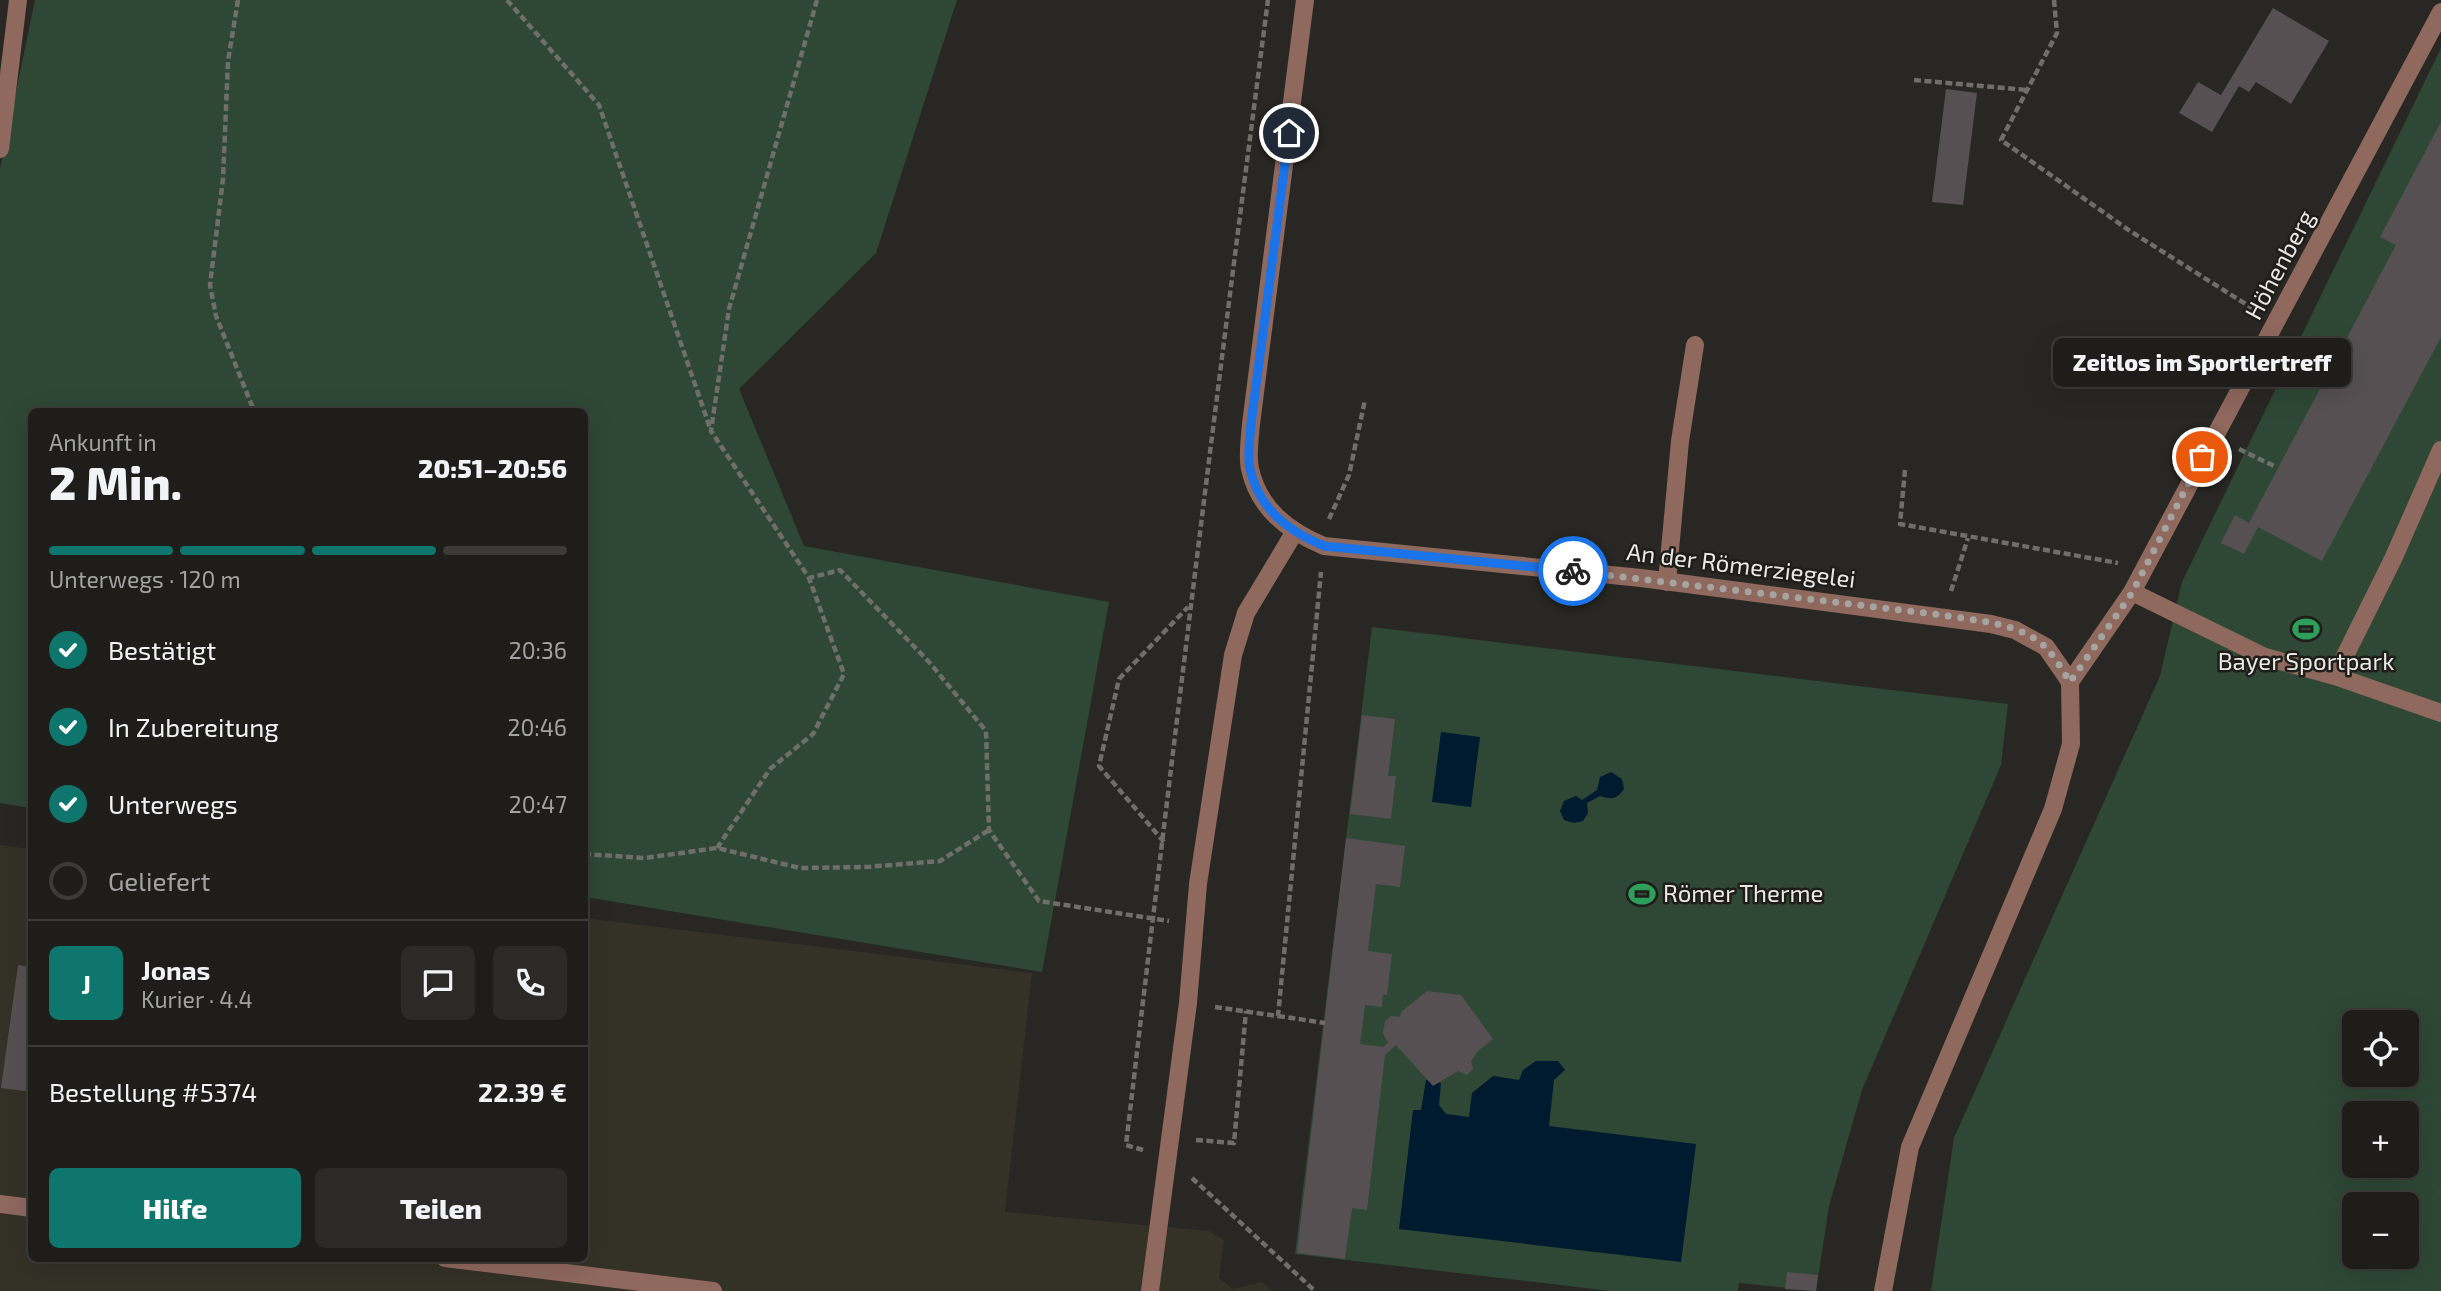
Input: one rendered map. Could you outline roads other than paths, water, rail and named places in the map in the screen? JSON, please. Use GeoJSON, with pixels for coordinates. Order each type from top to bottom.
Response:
{"type":"FeatureCollection","features":[{"type":"Feature","properties":{"kind":"street"},"geometry":{"type":"LineString","coordinates":[[0,149],[18,0]]}},
{"type":"Feature","properties":{"kind":"street","name":"An der Römerziegelei"},"geometry":{"type":"LineString","coordinates":[[1305,0],[1251,424],[1249,468],[1266,505],[1294,533],[1324,546],[1667,582],[1943,615],[2015,630],[2046,647],[2070,682]]}},
{"type":"Feature","properties":{"kind":"street","name":"Höhenberg"},"geometry":{"type":"LineString","coordinates":[[2070,682],[2132,593],[2213,435],[2276,323],[2441,12]]}},
{"type":"Feature","properties":{"kind":"street"},"geometry":{"type":"LineString","coordinates":[[1667,582],[1681,441],[1695,345]]}},
{"type":"Feature","properties":{"kind":"street"},"geometry":{"type":"LineString","coordinates":[[2335,676],[2393,559],[2441,450]]}},
{"type":"Feature","properties":{"kind":"street"},"geometry":{"type":"LineString","coordinates":[[1150,1291],[1188,1003],[1194,923],[1233,654],[1246,613],[1294,533]]}},
{"type":"Feature","properties":{"kind":"street"},"geometry":{"type":"LineString","coordinates":[[2132,593],[2265,657],[2335,676],[2441,713]]}},
{"type":"Feature","properties":{"kind":"street"},"geometry":{"type":"LineString","coordinates":[[1883,1291],[1910,1147],[2053,809],[2071,744],[2070,682]]}},
{"type":"Feature","properties":{"kind":"street"},"geometry":{"type":"LineString","coordinates":[[0,1204],[28,1208]]}},
{"type":"Feature","properties":{"kind":"street"},"geometry":{"type":"LineString","coordinates":[[477,1262],[713,1291]]}},
{"type":"Feature","properties":{"kind":"water"},"geometry":{"type":"Polygon","coordinates":[[[1441,732],[1480,737],[1471,807],[1432,802],[1441,732]]]}},
{"type":"Feature","properties":{"kind":"water"},"geometry":{"type":"Polygon","coordinates":[[[1611,772],[1622,779],[1624,789],[1619,795],[1611,798],[1600,796],[1587,803],[1588,813],[1583,821],[1574,823],[1564,820],[1560,811],[1564,801],[1576,796],[1582,800],[1597,790],[1600,777],[1611,772]]]}},
{"type":"Feature","properties":{"kind":"water"},"geometry":{"type":"Polygon","coordinates":[[[1536,1061],[1558,1061],[1565,1070],[1554,1080],[1549,1126],[1696,1144],[1681,1262],[1399,1229],[1413,1110],[1421,1110],[1426,1080],[1441,1083],[1439,1105],[1446,1114],[1469,1117],[1472,1093],[1493,1076],[1519,1080],[1523,1070],[1536,1061]]]}},
{"type":"Feature","properties":{"kind":"place","name":"Zeitlos im Sportlertreff"},"geometry":{"type":"Point","coordinates":[2202,457]}},
{"type":"Feature","properties":{"kind":"place","name":"Bayer Sportpark"},"geometry":{"type":"Point","coordinates":[2306,629]}},
{"type":"Feature","properties":{"kind":"place","name":"Römer Therme"},"geometry":{"type":"Point","coordinates":[1642,894]}}]}
